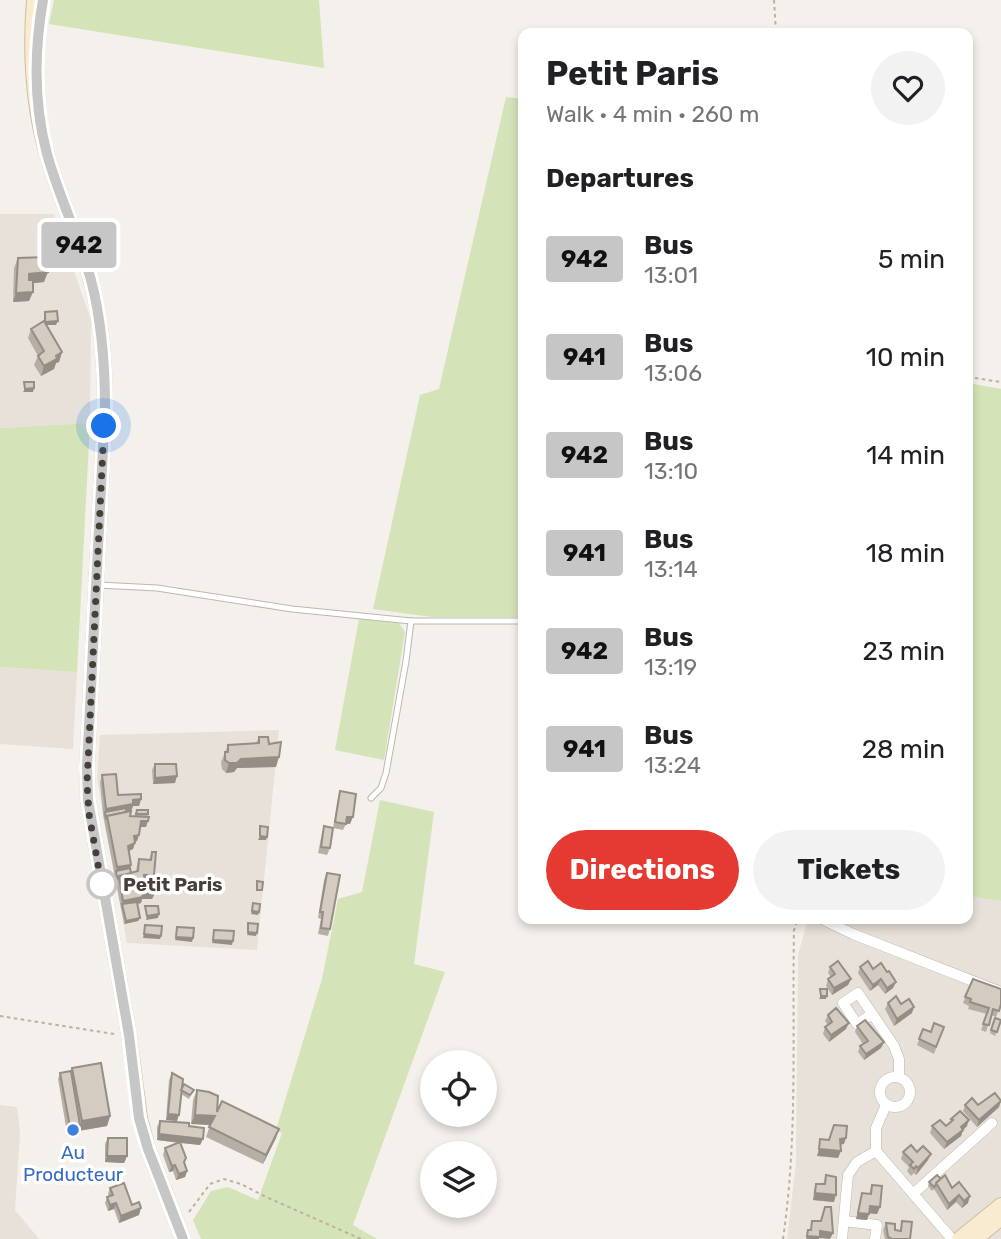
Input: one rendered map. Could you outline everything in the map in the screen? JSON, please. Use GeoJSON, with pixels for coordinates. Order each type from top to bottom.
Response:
{"type":"FeatureCollection","features":[{"type":"Feature","properties":{"kind":"street"},"geometry":{"type":"LineString","coordinates":[[34,0],[35,74],[39,115],[47,154],[91,279],[102,341],[105,408],[87,767],[88,800],[129,1035],[143,1133],[181,1233]]}},
{"type":"Feature","properties":{"kind":"street"},"geometry":{"type":"LineString","coordinates":[[35,74],[37,34],[43,0]]}},
{"type":"Feature","properties":{"kind":"street"},"geometry":{"type":"LineString","coordinates":[[832,924],[1001,992]]}},
{"type":"Feature","properties":{"kind":"street"},"geometry":{"type":"LineString","coordinates":[[872,1014],[897,1052],[899,1077]]}},
{"type":"Feature","properties":{"kind":"street"},"geometry":{"type":"LineString","coordinates":[[899,1077],[910,1086],[909,1100],[900,1107],[886,1105],[880,1094],[881,1086],[886,1079],[899,1077]]}},
{"type":"Feature","properties":{"kind":"street"},"geometry":{"type":"LineString","coordinates":[[886,1105],[876,1128],[876,1151],[913,1194],[962,1239]]}},
{"type":"Feature","properties":{"kind":"street"},"geometry":{"type":"LineString","coordinates":[[913,1194],[992,1123]]}},
{"type":"Feature","properties":{"kind":"street"},"geometry":{"type":"LineString","coordinates":[[842,1239],[848,1175],[857,1162],[876,1151]]}},
{"type":"Feature","properties":{"kind":"street"},"geometry":{"type":"LineString","coordinates":[[962,1239],[1001,1205]]}},
{"type":"Feature","properties":{"kind":"street"},"geometry":{"type":"LineString","coordinates":[[962,1239],[1001,1218]]}},
{"type":"Feature","properties":{"kind":"street"},"geometry":{"type":"LineString","coordinates":[[844,1221],[877,1224],[875,1239]]}},
{"type":"Feature","properties":{"kind":"lane"},"geometry":{"type":"LineString","coordinates":[[96,585],[158,588],[292,609],[373,615],[411,621],[518,621]]}},
{"type":"Feature","properties":{"kind":"lane"},"geometry":{"type":"LineString","coordinates":[[371,799],[381,788],[386,773],[411,621]]}},
{"type":"Feature","properties":{"kind":"path"},"geometry":{"type":"LineString","coordinates":[[774,0],[776,28]]}},
{"type":"Feature","properties":{"kind":"path"},"geometry":{"type":"LineString","coordinates":[[973,378],[1001,382]]}},
{"type":"Feature","properties":{"kind":"path"},"geometry":{"type":"LineString","coordinates":[[783,1239],[793,1150],[793,990],[796,924]]}},
{"type":"Feature","properties":{"kind":"path"},"geometry":{"type":"LineString","coordinates":[[0,1016],[85,1031],[129,1035]]}},
{"type":"Feature","properties":{"kind":"path"},"geometry":{"type":"LineString","coordinates":[[181,1233],[204,1189],[218,1180],[233,1181],[362,1239]]}},
{"type":"Feature","properties":{"kind":"shaded area"},"geometry":{"type":"Polygon","coordinates":[[[0,214],[54,214],[91,320],[90,423],[0,428],[0,214]]]}},
{"type":"Feature","properties":{"kind":"shaded area"},"geometry":{"type":"Polygon","coordinates":[[[0,667],[77,672],[73,749],[0,744],[0,667]]]}},
{"type":"Feature","properties":{"kind":"shaded area"},"geometry":{"type":"Polygon","coordinates":[[[279,730],[257,950],[127,943],[97,779],[100,735],[279,730]]]}},
{"type":"Feature","properties":{"kind":"shaded area"},"geometry":{"type":"Polygon","coordinates":[[[973,897],[1001,901],[1001,1239],[787,1239],[796,1163],[798,955],[807,924],[973,924],[973,897]]]}},
{"type":"Feature","properties":{"kind":"shaded area"},"geometry":{"type":"Polygon","coordinates":[[[0,1105],[17,1107],[20,1133],[15,1210],[39,1239],[0,1239],[0,1105]]]}},
{"type":"Feature","properties":{"kind":"green space"},"geometry":{"type":"Polygon","coordinates":[[[54,0],[319,0],[324,68],[49,24],[54,0]]]}},
{"type":"Feature","properties":{"kind":"green space"},"geometry":{"type":"Polygon","coordinates":[[[506,97],[518,98],[518,617],[432,617],[373,609],[420,395],[439,389],[506,97]]]}},
{"type":"Feature","properties":{"kind":"green space"},"geometry":{"type":"Polygon","coordinates":[[[973,384],[1001,389],[1001,901],[973,897],[973,384]]]}},
{"type":"Feature","properties":{"kind":"green space"},"geometry":{"type":"Polygon","coordinates":[[[90,423],[77,672],[0,667],[0,428],[90,423]]]}},
{"type":"Feature","properties":{"kind":"green space"},"geometry":{"type":"Polygon","coordinates":[[[359,619],[399,623],[405,632],[384,760],[335,750],[359,619]]]}},
{"type":"Feature","properties":{"kind":"green space"},"geometry":{"type":"Polygon","coordinates":[[[380,800],[434,812],[414,964],[445,972],[353,1225],[377,1239],[201,1239],[193,1220],[211,1191],[228,1187],[258,1200],[282,1133],[276,1130],[322,979],[338,899],[362,892],[380,800]]]}},
{"type":"Feature","properties":{"kind":"building"},"geometry":{"type":"Polygon","coordinates":[[[47,257],[48,272],[29,274],[29,280],[33,280],[33,292],[16,293],[18,258],[47,257]]]}},
{"type":"Feature","properties":{"kind":"building"},"geometry":{"type":"Polygon","coordinates":[[[57,311],[58,321],[45,322],[45,312],[57,311]]]}},
{"type":"Feature","properties":{"kind":"building"},"geometry":{"type":"Polygon","coordinates":[[[44,321],[62,352],[56,356],[57,359],[44,366],[38,356],[44,351],[31,329],[44,321]]]}},
{"type":"Feature","properties":{"kind":"building"},"geometry":{"type":"Polygon","coordinates":[[[24,382],[34,382],[34,388],[25,389],[24,382]]]}},
{"type":"Feature","properties":{"kind":"building"},"geometry":{"type":"Polygon","coordinates":[[[259,737],[268,737],[269,744],[281,742],[279,757],[241,759],[237,763],[225,760],[228,745],[259,743],[259,737]]]}},
{"type":"Feature","properties":{"kind":"building"},"geometry":{"type":"Polygon","coordinates":[[[155,764],[176,764],[177,776],[155,778],[155,764]]]}},
{"type":"Feature","properties":{"kind":"building"},"geometry":{"type":"Polygon","coordinates":[[[116,774],[118,795],[141,794],[141,799],[133,800],[133,804],[106,809],[102,775],[116,774]]]}},
{"type":"Feature","properties":{"kind":"building"},"geometry":{"type":"Polygon","coordinates":[[[340,791],[356,794],[353,817],[347,817],[346,824],[335,822],[340,791]]]}},
{"type":"Feature","properties":{"kind":"building"},"geometry":{"type":"Polygon","coordinates":[[[126,808],[126,812],[107,816],[106,819],[105,812],[126,808]]]}},
{"type":"Feature","properties":{"kind":"building"},"geometry":{"type":"Polygon","coordinates":[[[137,810],[148,810],[148,814],[136,814],[137,810]]]}},
{"type":"Feature","properties":{"kind":"building"},"geometry":{"type":"Polygon","coordinates":[[[131,811],[130,816],[149,817],[148,821],[141,821],[139,835],[134,836],[135,843],[128,846],[131,865],[117,867],[107,816],[131,811]]]}},
{"type":"Feature","properties":{"kind":"building"},"geometry":{"type":"Polygon","coordinates":[[[260,826],[268,827],[267,837],[260,836],[260,826]]]}},
{"type":"Feature","properties":{"kind":"building"},"geometry":{"type":"Polygon","coordinates":[[[324,826],[333,828],[330,848],[321,847],[324,826]]]}},
{"type":"Feature","properties":{"kind":"building"},"geometry":{"type":"Polygon","coordinates":[[[152,852],[156,852],[154,875],[144,875],[145,889],[155,888],[155,893],[142,893],[143,897],[123,901],[119,876],[138,871],[139,859],[151,860],[152,852]]]}},
{"type":"Feature","properties":{"kind":"building"},"geometry":{"type":"Polygon","coordinates":[[[130,868],[131,873],[117,879],[116,871],[130,868]]]}},
{"type":"Feature","properties":{"kind":"building"},"geometry":{"type":"Polygon","coordinates":[[[327,873],[340,875],[330,929],[321,928],[323,912],[320,912],[327,873]]]}},
{"type":"Feature","properties":{"kind":"building"},"geometry":{"type":"Polygon","coordinates":[[[144,878],[151,878],[150,885],[145,884],[144,878]]]}},
{"type":"Feature","properties":{"kind":"building"},"geometry":{"type":"Polygon","coordinates":[[[257,881],[263,882],[262,890],[257,890],[257,881]]]}},
{"type":"Feature","properties":{"kind":"building"},"geometry":{"type":"Polygon","coordinates":[[[137,902],[140,918],[126,921],[122,904],[137,902]]]}},
{"type":"Feature","properties":{"kind":"building"},"geometry":{"type":"Polygon","coordinates":[[[253,903],[260,904],[259,912],[252,911],[253,903]]]}},
{"type":"Feature","properties":{"kind":"building"},"geometry":{"type":"Polygon","coordinates":[[[145,906],[158,906],[159,914],[147,916],[145,906]]]}},
{"type":"Feature","properties":{"kind":"building"},"geometry":{"type":"Polygon","coordinates":[[[248,923],[258,924],[257,933],[248,932],[248,923]]]}},
{"type":"Feature","properties":{"kind":"building"},"geometry":{"type":"Polygon","coordinates":[[[145,925],[162,926],[161,936],[144,934],[145,925]]]}},
{"type":"Feature","properties":{"kind":"building"},"geometry":{"type":"Polygon","coordinates":[[[177,927],[194,928],[193,938],[176,937],[177,927]]]}},
{"type":"Feature","properties":{"kind":"building"},"geometry":{"type":"Polygon","coordinates":[[[214,930],[234,931],[233,941],[213,940],[214,930]]]}},
{"type":"Feature","properties":{"kind":"building"},"geometry":{"type":"Polygon","coordinates":[[[838,961],[851,979],[834,988],[828,979],[835,974],[830,967],[838,961]]]}},
{"type":"Feature","properties":{"kind":"building"},"geometry":{"type":"Polygon","coordinates":[[[868,961],[873,969],[881,963],[896,982],[887,988],[881,979],[873,985],[860,967],[868,961]]]}},
{"type":"Feature","properties":{"kind":"building"},"geometry":{"type":"Polygon","coordinates":[[[973,979],[1001,989],[999,1011],[993,1009],[989,1025],[983,1024],[989,1008],[970,1002],[971,999],[965,997],[973,979]]]}},
{"type":"Feature","properties":{"kind":"building"},"geometry":{"type":"Polygon","coordinates":[[[820,989],[827,989],[827,996],[821,996],[820,989]]]}},
{"type":"Feature","properties":{"kind":"building"},"geometry":{"type":"Polygon","coordinates":[[[896,996],[901,1004],[909,999],[914,1007],[897,1019],[888,1003],[896,996]]]}},
{"type":"Feature","properties":{"kind":"building"},"geometry":{"type":"Polygon","coordinates":[[[836,1008],[849,1023],[831,1035],[825,1027],[832,1022],[828,1015],[836,1008]]]}},
{"type":"Feature","properties":{"kind":"building"},"geometry":{"type":"Polygon","coordinates":[[[995,1018],[1001,1020],[997,1032],[991,1030],[995,1018]]]}},
{"type":"Feature","properties":{"kind":"building"},"geometry":{"type":"Polygon","coordinates":[[[865,1020],[884,1042],[866,1054],[860,1046],[868,1041],[857,1026],[865,1020]]]}},
{"type":"Feature","properties":{"kind":"building"},"geometry":{"type":"Polygon","coordinates":[[[934,1023],[944,1027],[936,1047],[919,1039],[923,1029],[931,1032],[934,1023]]]}},
{"type":"Feature","properties":{"kind":"building"},"geometry":{"type":"Polygon","coordinates":[[[101,1063],[110,1116],[82,1121],[72,1068],[101,1063]]]}},
{"type":"Feature","properties":{"kind":"building"},"geometry":{"type":"Polygon","coordinates":[[[71,1071],[80,1125],[70,1127],[60,1073],[71,1071]]]}},
{"type":"Feature","properties":{"kind":"building"},"geometry":{"type":"Polygon","coordinates":[[[172,1073],[183,1079],[179,1115],[168,1114],[172,1073]]]}},
{"type":"Feature","properties":{"kind":"building"},"geometry":{"type":"Polygon","coordinates":[[[184,1084],[194,1090],[190,1095],[181,1090],[184,1084]]]}},
{"type":"Feature","properties":{"kind":"building"},"geometry":{"type":"Polygon","coordinates":[[[197,1090],[218,1096],[217,1112],[222,1101],[279,1129],[266,1155],[209,1127],[215,1116],[195,1115],[197,1090]]]}},
{"type":"Feature","properties":{"kind":"building"},"geometry":{"type":"Polygon","coordinates":[[[995,1093],[1001,1101],[979,1120],[965,1105],[972,1098],[978,1105],[995,1093]]]}},
{"type":"Feature","properties":{"kind":"building"},"geometry":{"type":"Polygon","coordinates":[[[960,1111],[969,1120],[961,1127],[963,1130],[947,1142],[932,1126],[940,1120],[946,1126],[960,1111]]]}},
{"type":"Feature","properties":{"kind":"building"},"geometry":{"type":"Polygon","coordinates":[[[160,1121],[189,1123],[189,1126],[204,1128],[203,1139],[159,1134],[160,1121]]]}},
{"type":"Feature","properties":{"kind":"building"},"geometry":{"type":"Polygon","coordinates":[[[834,1125],[847,1126],[846,1138],[840,1139],[841,1151],[819,1149],[820,1139],[829,1140],[834,1125]]]}},
{"type":"Feature","properties":{"kind":"building"},"geometry":{"type":"Polygon","coordinates":[[[108,1138],[127,1138],[127,1156],[107,1156],[108,1138]]]}},
{"type":"Feature","properties":{"kind":"building"},"geometry":{"type":"Polygon","coordinates":[[[180,1142],[187,1171],[179,1174],[175,1165],[172,1166],[165,1148],[180,1142]]]}},
{"type":"Feature","properties":{"kind":"building"},"geometry":{"type":"Polygon","coordinates":[[[911,1145],[917,1152],[923,1146],[931,1154],[914,1169],[910,1165],[913,1162],[903,1152],[911,1145]]]}},
{"type":"Feature","properties":{"kind":"building"},"geometry":{"type":"Polygon","coordinates":[[[826,1175],[836,1177],[836,1195],[815,1193],[816,1184],[825,1184],[826,1175]]]}},
{"type":"Feature","properties":{"kind":"building"},"geometry":{"type":"Polygon","coordinates":[[[937,1175],[941,1179],[934,1187],[929,1182],[937,1175]]]}},
{"type":"Feature","properties":{"kind":"building"},"geometry":{"type":"Polygon","coordinates":[[[945,1175],[952,1188],[959,1182],[970,1196],[964,1201],[959,1195],[949,1204],[936,1183],[945,1175]]]}},
{"type":"Feature","properties":{"kind":"building"},"geometry":{"type":"Polygon","coordinates":[[[124,1183],[132,1205],[139,1202],[141,1208],[121,1216],[116,1203],[110,1205],[107,1197],[113,1195],[110,1188],[124,1183]]]}},
{"type":"Feature","properties":{"kind":"building"},"geometry":{"type":"Polygon","coordinates":[[[872,1185],[882,1186],[880,1207],[870,1206],[869,1214],[858,1213],[862,1193],[871,1194],[872,1185]]]}},
{"type":"Feature","properties":{"kind":"building"},"geometry":{"type":"Polygon","coordinates":[[[825,1207],[831,1207],[833,1233],[820,1231],[820,1237],[807,1236],[812,1221],[821,1221],[825,1207]]]}},
{"type":"Feature","properties":{"kind":"building"},"geometry":{"type":"Polygon","coordinates":[[[902,1221],[912,1222],[910,1239],[888,1237],[886,1223],[895,1224],[895,1230],[901,1231],[902,1221]]]}},
{"type":"Feature","properties":{"kind":"bus line","name":"942"},"geometry":{"type":"LineString","coordinates":[[43,0],[37,34],[35,74],[39,115],[47,154],[91,279],[104,363],[105,408],[87,767],[88,800],[129,1035],[139,1118],[148,1149],[183,1239]]}},
{"type":"Feature","properties":{"kind":"place","name":"Petit Paris"},"geometry":{"type":"Point","coordinates":[102,884]}},
{"type":"Feature","properties":{"kind":"place","name":"Au Producteur"},"geometry":{"type":"Point","coordinates":[73,1130]}},
{"type":"Feature","properties":{"kind":"route"},"geometry":{"type":"LineString","coordinates":[[102,884],[102,887],[89,814],[87,783],[104,426]]}}]}
